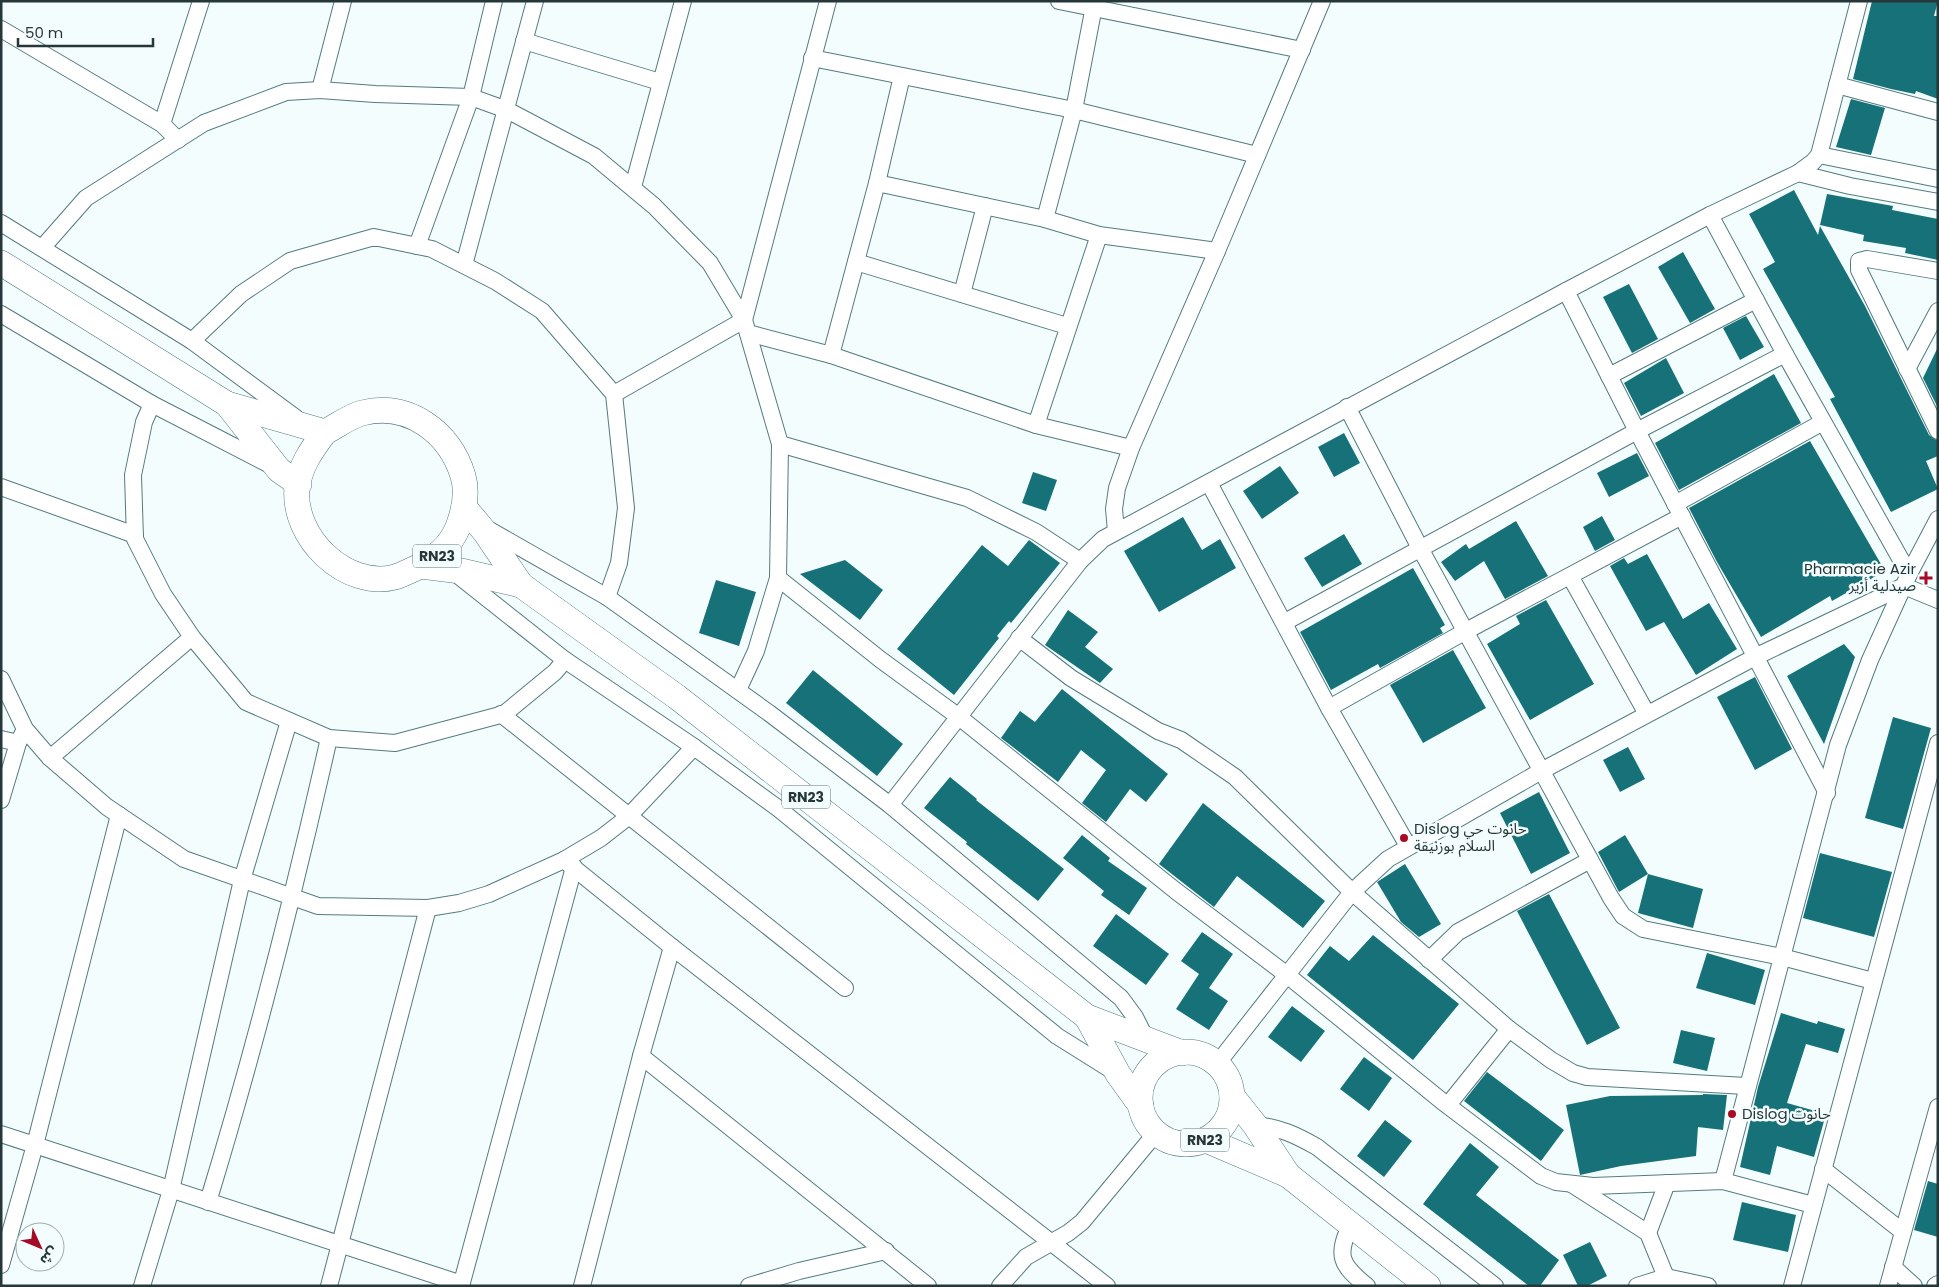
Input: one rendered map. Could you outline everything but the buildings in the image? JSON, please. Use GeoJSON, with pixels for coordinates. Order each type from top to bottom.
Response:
{"type":"FeatureCollection","features":[{"type":"Feature","properties":{"kind":"main road"},"geometry":{"type":"LineString","coordinates":[[1,263],[227,404],[314,428]]}},
{"type":"Feature","properties":{"kind":"main road"},"geometry":{"type":"LineString","coordinates":[[227,404],[289,477]]}},
{"type":"Feature","properties":{"kind":"main road","name":"RN23"},"geometry":{"type":"LineString","coordinates":[[471,515],[434,560],[394,578],[365,577],[330,561],[310,539],[300,518],[289,477],[307,455],[314,428],[362,413],[391,411],[419,419],[440,434],[457,458],[465,483],[471,515],[521,585],[677,697],[1087,1017],[1146,1037],[1182,1052],[1201,1055],[1217,1064],[1228,1079],[1232,1096],[1231,1110],[1217,1132],[1206,1140],[1193,1144],[1180,1144],[1167,1140],[1156,1133],[1149,1125],[1141,1106],[1118,1074],[1087,1017]]}},
{"type":"Feature","properties":{"kind":"main road","name":"RN23"},"geometry":{"type":"LineString","coordinates":[[420,566],[451,570],[521,585]]}},
{"type":"Feature","properties":{"kind":"main road"},"geometry":{"type":"LineString","coordinates":[[1141,1106],[1141,1091],[1146,1077],[1155,1065],[1168,1056],[1182,1052]]}},
{"type":"Feature","properties":{"kind":"main road","name":"RN23"},"geometry":{"type":"LineString","coordinates":[[1232,1096],[1255,1125],[1288,1175]]}},
{"type":"Feature","properties":{"kind":"main road","name":"RN23"},"geometry":{"type":"LineString","coordinates":[[1206,1140],[1288,1175],[1428,1286]]}},
{"type":"Feature","properties":{"kind":"street"},"geometry":{"type":"LineString","coordinates":[[162,124],[201,1]]}},
{"type":"Feature","properties":{"kind":"street"},"geometry":{"type":"LineString","coordinates":[[320,90],[342,1]]}},
{"type":"Feature","properties":{"kind":"street"},"geometry":{"type":"LineString","coordinates":[[417,246],[471,97],[494,1]]}},
{"type":"Feature","properties":{"kind":"street"},"geometry":{"type":"LineString","coordinates":[[464,265],[535,1]]}},
{"type":"Feature","properties":{"kind":"street"},"geometry":{"type":"LineString","coordinates":[[633,187],[683,1]]}},
{"type":"Feature","properties":{"kind":"street"},"geometry":{"type":"LineString","coordinates":[[746,327],[812,58],[828,1]]}},
{"type":"Feature","properties":{"kind":"street"},"geometry":{"type":"LineString","coordinates":[[1059,1],[1095,5],[1302,50]]}},
{"type":"Feature","properties":{"kind":"street"},"geometry":{"type":"LineString","coordinates":[[1116,531],[1114,508],[1118,488],[1131,448],[1217,251],[1322,1]]}},
{"type":"Feature","properties":{"kind":"street"},"geometry":{"type":"LineString","coordinates":[[890,805],[1080,561],[1103,539],[1347,407],[1437,362],[1710,215],[1798,173],[1813,162],[1819,155],[1859,1]]}},
{"type":"Feature","properties":{"kind":"street"},"geometry":{"type":"LineString","coordinates":[[1045,219],[1074,110],[1095,5]]}},
{"type":"Feature","properties":{"kind":"street"},"geometry":{"type":"LineString","coordinates":[[1,29],[162,124],[178,140]]}},
{"type":"Feature","properties":{"kind":"street"},"geometry":{"type":"LineString","coordinates":[[524,41],[660,82]]}},
{"type":"Feature","properties":{"kind":"street"},"geometry":{"type":"LineString","coordinates":[[812,58],[1074,110],[1257,154]]}},
{"type":"Feature","properties":{"kind":"street"},"geometry":{"type":"LineString","coordinates":[[831,355],[877,183],[902,76]]}},
{"type":"Feature","properties":{"kind":"street"},"geometry":{"type":"LineString","coordinates":[[1837,85],[1938,112]]}},
{"type":"Feature","properties":{"kind":"street"},"geometry":{"type":"LineString","coordinates":[[42,248],[86,198],[204,123],[286,92],[320,90],[471,97],[507,110],[594,156],[633,187],[684,235],[710,263],[746,327],[780,444],[778,578],[756,651],[738,690]]}},
{"type":"Feature","properties":{"kind":"street"},"geometry":{"type":"LineString","coordinates":[[1819,155],[1938,179]]}},
{"type":"Feature","properties":{"kind":"street"},"geometry":{"type":"LineString","coordinates":[[1798,173],[1850,186],[1938,202]]}},
{"type":"Feature","properties":{"kind":"street"},"geometry":{"type":"LineString","coordinates":[[877,183],[1045,219],[1099,235],[1217,251]]}},
{"type":"Feature","properties":{"kind":"street"},"geometry":{"type":"LineString","coordinates":[[962,294],[985,206]]}},
{"type":"Feature","properties":{"kind":"street"},"geometry":{"type":"LineString","coordinates":[[1710,215],[1907,580],[1938,600]]}},
{"type":"Feature","properties":{"kind":"street"},"geometry":{"type":"LineString","coordinates":[[1,223],[192,341],[314,428]]}},
{"type":"Feature","properties":{"kind":"street"},"geometry":{"type":"LineString","coordinates":[[1036,425],[1067,326],[1099,235]]}},
{"type":"Feature","properties":{"kind":"street"},"geometry":{"type":"LineString","coordinates":[[192,341],[241,294],[290,261],[374,237],[432,249],[495,281],[542,311],[614,394],[626,508],[619,563],[607,597]]}},
{"type":"Feature","properties":{"kind":"street"},"geometry":{"type":"LineString","coordinates":[[1938,271],[1866,260],[1859,261],[1858,270],[1938,431]]}},
{"type":"Feature","properties":{"kind":"street"},"geometry":{"type":"LineString","coordinates":[[856,262],[1067,326]]}},
{"type":"Feature","properties":{"kind":"street"},"geometry":{"type":"LineString","coordinates":[[1566,291],[1637,431],[1827,793]]}},
{"type":"Feature","properties":{"kind":"street"},"geometry":{"type":"LineString","coordinates":[[1609,376],[1756,300]]}},
{"type":"Feature","properties":{"kind":"street"},"geometry":{"type":"LineString","coordinates":[[1907,369],[1938,311]]}},
{"type":"Feature","properties":{"kind":"street"},"geometry":{"type":"LineString","coordinates":[[1,314],[152,404],[289,477]]}},
{"type":"Feature","properties":{"kind":"street"},"geometry":{"type":"LineString","coordinates":[[614,394],[746,327],[1036,425],[1131,448]]}},
{"type":"Feature","properties":{"kind":"street"},"geometry":{"type":"LineString","coordinates":[[1285,622],[1421,550],[1637,431],[1785,354]]}},
{"type":"Feature","properties":{"kind":"street"},"geometry":{"type":"LineString","coordinates":[[152,404],[144,422],[133,475],[135,535],[163,594],[192,638],[246,702],[329,738],[395,743],[501,714],[555,672],[566,660]]}},
{"type":"Feature","properties":{"kind":"street"},"geometry":{"type":"LineString","coordinates":[[1347,407],[1421,550],[1543,770],[1616,908],[1632,923],[1643,928],[1782,957],[1873,981]]}},
{"type":"Feature","properties":{"kind":"street"},"geometry":{"type":"LineString","coordinates":[[1329,708],[1466,631],[1570,576],[1823,422]]}},
{"type":"Feature","properties":{"kind":"street"},"geometry":{"type":"LineString","coordinates":[[780,444],[967,498],[1036,532],[1080,561]]}},
{"type":"Feature","properties":{"kind":"street"},"geometry":{"type":"LineString","coordinates":[[1209,483],[1285,622],[1329,708],[1408,846]]}},
{"type":"Feature","properties":{"kind":"street"},"geometry":{"type":"LineString","coordinates":[[1,487],[135,535]]}},
{"type":"Feature","properties":{"kind":"street"},"geometry":{"type":"LineString","coordinates":[[471,515],[607,597],[738,690],[890,805],[1121,998],[1136,1017],[1146,1037]]}},
{"type":"Feature","properties":{"kind":"street"},"geometry":{"type":"LineString","coordinates":[[1723,1181],[1746,1086],[1827,793],[1838,745],[1870,660],[1938,519]]}},
{"type":"Feature","properties":{"kind":"street"},"geometry":{"type":"LineString","coordinates":[[451,570],[566,660],[694,747],[779,809],[1057,1036],[1118,1074]]}},
{"type":"Feature","properties":{"kind":"street"},"geometry":{"type":"LineString","coordinates":[[1570,576],[1647,714]]}},
{"type":"Feature","properties":{"kind":"street"},"geometry":{"type":"LineString","coordinates":[[778,578],[881,660],[959,717],[1169,885],[1287,975],[1448,1105],[1541,1176],[1573,1186],[1723,1181],[1813,1205]]}},
{"type":"Feature","properties":{"kind":"street"},"geometry":{"type":"LineString","coordinates":[[1217,1064],[1352,892],[1371,872],[1408,846],[1647,714],[1756,656],[1907,580]]}},
{"type":"Feature","properties":{"kind":"street"},"geometry":{"type":"LineString","coordinates":[[50,758],[192,638]]}},
{"type":"Feature","properties":{"kind":"street"},"geometry":{"type":"LineString","coordinates":[[1019,638],[1071,678],[1158,731],[1181,740],[1235,777],[1352,892],[1509,1030],[1551,1060],[1573,1073],[1587,1077],[1746,1086]]}},
{"type":"Feature","properties":{"kind":"street"},"geometry":{"type":"LineString","coordinates":[[1,679],[22,736],[118,815],[184,859],[318,906],[428,908],[459,903],[489,894],[569,863],[628,817],[694,747]]}},
{"type":"Feature","properties":{"kind":"street"},"geometry":{"type":"LineString","coordinates":[[501,714],[845,988]]}},
{"type":"Feature","properties":{"kind":"street"},"geometry":{"type":"LineString","coordinates":[[142,1286],[171,1190],[242,880],[288,721]]}},
{"type":"Feature","properties":{"kind":"street"},"geometry":{"type":"LineString","coordinates":[[1,739],[22,736]]}},
{"type":"Feature","properties":{"kind":"street"},"geometry":{"type":"LineString","coordinates":[[1,800],[22,736]]}},
{"type":"Feature","properties":{"kind":"street"},"geometry":{"type":"LineString","coordinates":[[208,1202],[241,1093],[293,897],[329,738]]}},
{"type":"Feature","properties":{"kind":"street"},"geometry":{"type":"LineString","coordinates":[[1792,1286],[1938,743]]}},
{"type":"Feature","properties":{"kind":"street"},"geometry":{"type":"LineString","coordinates":[[1,1265],[35,1145],[118,815]]}},
{"type":"Feature","properties":{"kind":"street"},"geometry":{"type":"LineString","coordinates":[[1430,960],[1464,928],[1590,860]]}},
{"type":"Feature","properties":{"kind":"street"},"geometry":{"type":"LineString","coordinates":[[569,863],[672,948],[1107,1286]]}},
{"type":"Feature","properties":{"kind":"street"},"geometry":{"type":"LineString","coordinates":[[1,1134],[462,1285],[569,863]]}},
{"type":"Feature","properties":{"kind":"street"},"geometry":{"type":"LineString","coordinates":[[329,1286],[428,908]]}},
{"type":"Feature","properties":{"kind":"street"},"geometry":{"type":"LineString","coordinates":[[582,1286],[641,1056],[672,948]]}},
{"type":"Feature","properties":{"kind":"street"},"geometry":{"type":"LineString","coordinates":[[1448,1105],[1509,1030]]}},
{"type":"Feature","properties":{"kind":"street"},"geometry":{"type":"LineString","coordinates":[[641,1056],[928,1286]]}},
{"type":"Feature","properties":{"kind":"street"},"geometry":{"type":"LineString","coordinates":[[1888,1286],[1938,1107]]}},
{"type":"Feature","properties":{"kind":"street"},"geometry":{"type":"LineString","coordinates":[[1255,1125],[1273,1127],[1294,1133],[1317,1147],[1495,1286]]}},
{"type":"Feature","properties":{"kind":"street"},"geometry":{"type":"LineString","coordinates":[[1000,1286],[1026,1257],[1068,1233],[1082,1222],[1156,1133]]}},
{"type":"Feature","properties":{"kind":"street"},"geometry":{"type":"LineString","coordinates":[[1823,1169],[1904,1232]]}},
{"type":"Feature","properties":{"kind":"street"},"geometry":{"type":"LineString","coordinates":[[1648,1233],[1668,1183]]}},
{"type":"Feature","properties":{"kind":"street"},"geometry":{"type":"LineString","coordinates":[[1573,1186],[1648,1233],[1666,1277]]}},
{"type":"Feature","properties":{"kind":"street"},"geometry":{"type":"LineString","coordinates":[[1351,1224],[1343,1241],[1343,1260],[1348,1270],[1367,1286]]}},
{"type":"Feature","properties":{"kind":"street"},"geometry":{"type":"LineString","coordinates":[[749,1286],[799,1271],[886,1252]]}},
{"type":"Feature","properties":{"kind":"street"},"geometry":{"type":"LineString","coordinates":[[1893,1267],[1914,1286]]}},
{"type":"Feature","properties":{"kind":"street"},"geometry":{"type":"LineString","coordinates":[[1637,1286],[1666,1277],[1688,1280],[1708,1286]]}},
{"type":"Feature","properties":{"kind":"place","name":"Pharmacie Azir صيدلية أزير"},"geometry":{"type":"Point","coordinates":[1926,578]}},
{"type":"Feature","properties":{"kind":"place","name":"Dislog حانوت حي السلام بوزنيقة"},"geometry":{"type":"Point","coordinates":[1404,838]}},
{"type":"Feature","properties":{"kind":"place","name":"Dislog حانوت"},"geometry":{"type":"Point","coordinates":[1732,1114]}}]}
